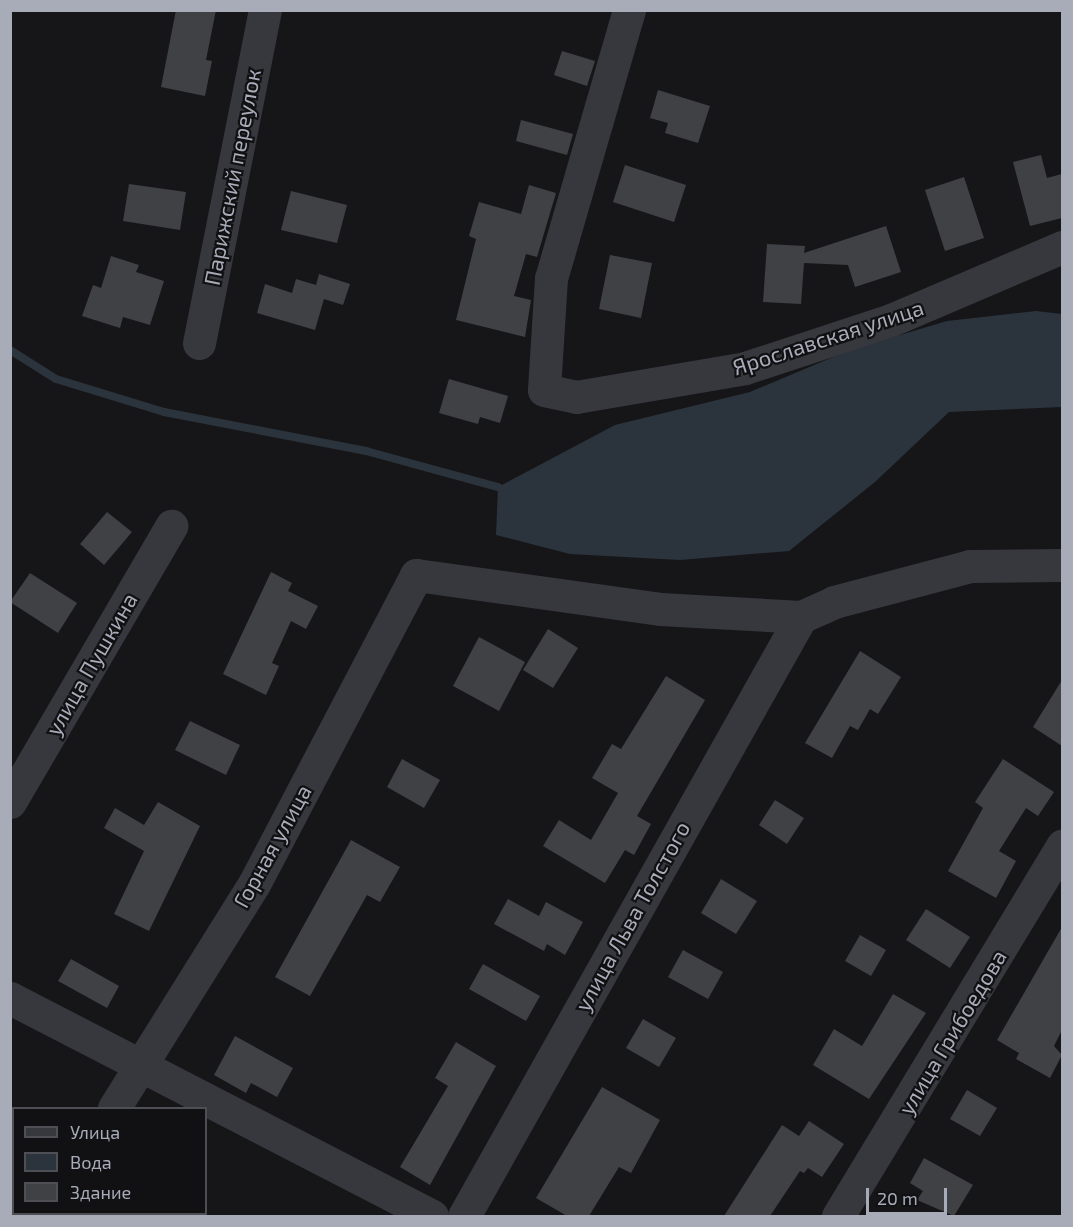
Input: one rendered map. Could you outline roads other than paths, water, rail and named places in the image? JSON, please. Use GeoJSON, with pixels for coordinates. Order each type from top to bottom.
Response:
{"type":"FeatureCollection","features":[{"type":"Feature","properties":{"kind":"street","name":"Парижский переулок"},"geometry":{"type":"LineString","coordinates":[[200,343],[265,10]]}},
{"type":"Feature","properties":{"kind":"street","name":"Ярославская улица"},"geometry":{"type":"LineString","coordinates":[[629,10],[551,278],[544,390],[576,398],[745,368],[891,320],[1062,247]]}},
{"type":"Feature","properties":{"kind":"street","name":"улица Пушкина"},"geometry":{"type":"LineString","coordinates":[[10,802],[171,526]]}},
{"type":"Feature","properties":{"kind":"street"},"geometry":{"type":"LineString","coordinates":[[801,617],[834,602],[970,566],[1062,565]]}},
{"type":"Feature","properties":{"kind":"street","name":"Горная улица"},"geometry":{"type":"LineString","coordinates":[[115,1107],[137,1066],[254,884],[416,575],[660,609],[801,617]]}},
{"type":"Feature","properties":{"kind":"street","name":"улица Льва Толстого"},"geometry":{"type":"LineString","coordinates":[[473,1214],[801,617]]}},
{"type":"Feature","properties":{"kind":"street","name":"улица Грибоедова"},"geometry":{"type":"LineString","coordinates":[[838,1216],[1062,846]]}},
{"type":"Feature","properties":{"kind":"street"},"geometry":{"type":"LineString","coordinates":[[10,998],[137,1066],[432,1216]]}},
{"type":"Feature","properties":{"kind":"water"},"geometry":{"type":"Polygon","coordinates":[[[1036,311],[1062,314],[1062,407],[949,412],[875,482],[789,551],[680,560],[570,554],[496,535],[498,487],[615,425],[750,392],[850,350],[947,321],[1036,311]]]}},
{"type":"Feature","properties":{"kind":"waterway"},"geometry":{"type":"LineString","coordinates":[[10,350],[56,379],[164,412],[366,451],[498,487]]}}]}
